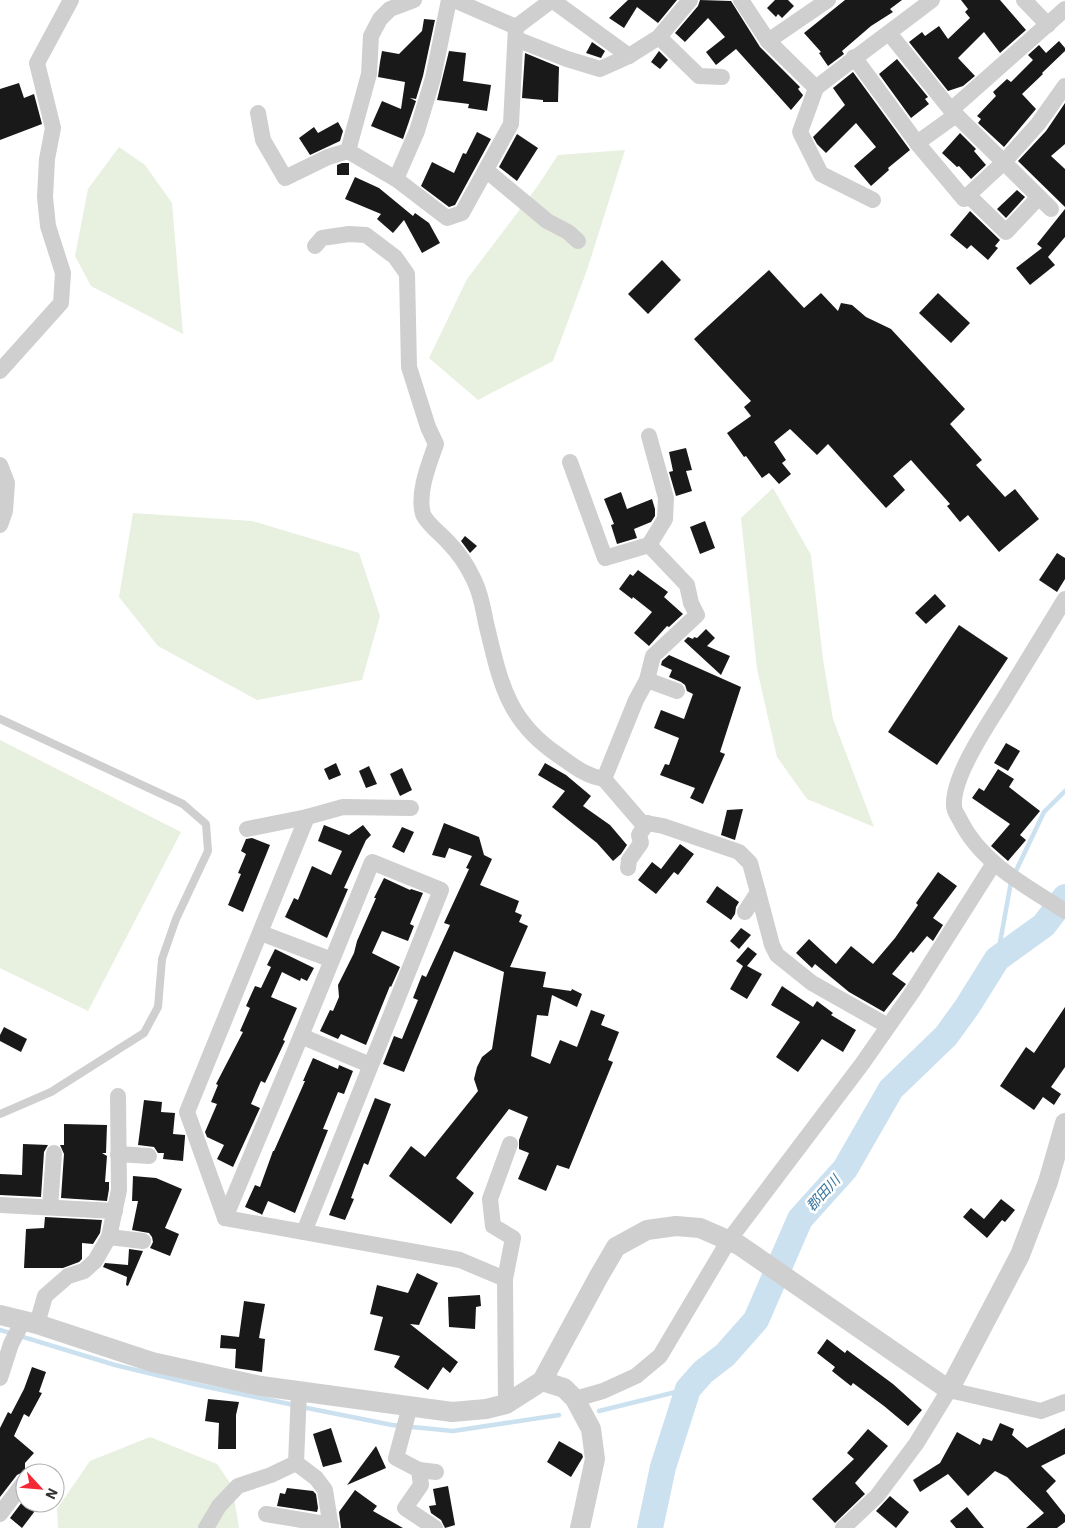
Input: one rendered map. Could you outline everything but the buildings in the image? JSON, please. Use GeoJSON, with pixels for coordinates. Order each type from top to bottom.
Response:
{"type":"FeatureCollection","features":[{"type":"Feature","properties":{"kind":"street"},"geometry":{"type":"LineString","coordinates":[[0,371],[61,303],[63,273],[48,226],[45,197],[47,159],[53,128],[37,63],[71,0]]}},
{"type":"Feature","properties":{"kind":"street"},"geometry":{"type":"LineString","coordinates":[[348,152],[369,74],[371,36],[380,19],[390,9],[414,0]]}},
{"type":"Feature","properties":{"kind":"street"},"geometry":{"type":"LineString","coordinates":[[396,179],[417,131],[433,78],[449,0]]}},
{"type":"Feature","properties":{"kind":"street"},"geometry":{"type":"LineString","coordinates":[[454,0],[567,60],[600,69],[629,56],[659,37],[690,0]]}},
{"type":"Feature","properties":{"kind":"street"},"geometry":{"type":"LineString","coordinates":[[258,113],[263,140],[285,178],[328,157],[348,152],[396,179],[447,218],[462,214],[511,124],[516,33],[552,0],[629,56]]}},
{"type":"Feature","properties":{"kind":"street"},"geometry":{"type":"LineString","coordinates":[[768,41],[828,0]]}},
{"type":"Feature","properties":{"kind":"street"},"geometry":{"type":"LineString","coordinates":[[873,200],[821,174],[800,132],[816,88],[854,57],[890,33],[932,0]]}},
{"type":"Feature","properties":{"kind":"street"},"geometry":{"type":"LineString","coordinates":[[1024,0],[1048,25]]}},
{"type":"Feature","properties":{"kind":"street"},"geometry":{"type":"LineString","coordinates":[[750,3],[768,41],[816,88]]}},
{"type":"Feature","properties":{"kind":"street"},"geometry":{"type":"LineString","coordinates":[[917,143],[1065,9]]}},
{"type":"Feature","properties":{"kind":"street"},"geometry":{"type":"LineString","coordinates":[[890,33],[953,112],[1051,209]]}},
{"type":"Feature","properties":{"kind":"street"},"geometry":{"type":"LineString","coordinates":[[659,37],[699,76],[722,77]]}},
{"type":"Feature","properties":{"kind":"street"},"geometry":{"type":"LineString","coordinates":[[854,57],[917,143],[964,199],[1004,162],[1038,124],[1065,86]]}},
{"type":"Feature","properties":{"kind":"street"},"geometry":{"type":"LineString","coordinates":[[486,170],[546,221],[568,232],[578,241]]}},
{"type":"Feature","properties":{"kind":"street"},"geometry":{"type":"LineString","coordinates":[[968,195],[1006,232],[1039,197]]}},
{"type":"Feature","properties":{"kind":"street"},"geometry":{"type":"LineString","coordinates":[[315,246],[322,238],[349,234],[366,235],[395,257],[408,274],[409,367],[428,427],[436,444],[422,488],[424,515],[450,544],[474,578],[482,598],[503,688],[514,711],[533,736],[550,750],[590,777],[604,779],[640,822],[663,826],[739,852],[750,863],[772,945],[777,955],[812,983],[888,1026]]}},
{"type":"Feature","properties":{"kind":"street"},"geometry":{"type":"LineString","coordinates":[[570,462],[605,558],[649,545],[665,519],[666,498],[649,436]]}},
{"type":"Feature","properties":{"kind":"street"},"geometry":{"type":"LineString","coordinates":[[0,465],[7,483],[5,512],[0,525]]}},
{"type":"Feature","properties":{"kind":"street"},"geometry":{"type":"LineString","coordinates":[[604,779],[636,700],[647,680],[653,656],[697,615],[691,603],[687,585],[649,545]]}},
{"type":"Feature","properties":{"kind":"street"},"geometry":{"type":"LineString","coordinates":[[1065,599],[973,750],[958,782],[954,807],[964,830],[975,845],[998,867],[1065,911]]}},
{"type":"Feature","properties":{"kind":"street"},"geometry":{"type":"LineString","coordinates":[[647,680],[677,691]]}},
{"type":"Feature","properties":{"kind":"street"},"geometry":{"type":"LineString","coordinates":[[247,829],[307,818],[343,807],[410,808]]}},
{"type":"Feature","properties":{"kind":"street"},"geometry":{"type":"LineString","coordinates":[[225,1218],[187,1112],[307,818]]}},
{"type":"Feature","properties":{"kind":"street"},"geometry":{"type":"LineString","coordinates":[[628,868],[629,860],[642,844],[639,836],[647,823]]}},
{"type":"Feature","properties":{"kind":"street"},"geometry":{"type":"LineString","coordinates":[[225,1218],[372,862],[441,890],[304,1232]]}},
{"type":"Feature","properties":{"kind":"street"},"geometry":{"type":"LineString","coordinates":[[575,1398],[602,1391],[636,1376],[660,1356],[734,1242],[862,1064],[998,867]]}},
{"type":"Feature","properties":{"kind":"street"},"geometry":{"type":"LineString","coordinates":[[745,912],[758,892]]}},
{"type":"Feature","properties":{"kind":"street"},"geometry":{"type":"LineString","coordinates":[[261,933],[332,960]]}},
{"type":"Feature","properties":{"kind":"street"},"geometry":{"type":"LineString","coordinates":[[301,1036],[370,1065]]}},
{"type":"Feature","properties":{"kind":"street"},"geometry":{"type":"LineString","coordinates":[[0,1378],[11,1344],[45,1296],[68,1276],[84,1271],[95,1261],[109,1237],[119,1190],[118,1096]]}},
{"type":"Feature","properties":{"kind":"street"},"geometry":{"type":"LineString","coordinates":[[843,1528],[877,1496],[916,1444],[949,1390],[1020,1254],[1048,1182],[1065,1123]]}},
{"type":"Feature","properties":{"kind":"street"},"geometry":{"type":"LineString","coordinates":[[506,1404],[505,1279],[514,1238],[493,1226],[490,1199],[510,1144]]}},
{"type":"Feature","properties":{"kind":"street"},"geometry":{"type":"LineString","coordinates":[[50,1207],[54,1153]]}},
{"type":"Feature","properties":{"kind":"street"},"geometry":{"type":"LineString","coordinates":[[118,1154],[149,1156]]}},
{"type":"Feature","properties":{"kind":"street"},"geometry":{"type":"LineString","coordinates":[[0,1206],[115,1211]]}},
{"type":"Feature","properties":{"kind":"street"},"geometry":{"type":"LineString","coordinates":[[225,1218],[460,1260],[505,1279]]}},
{"type":"Feature","properties":{"kind":"street"},"geometry":{"type":"LineString","coordinates":[[0,1315],[152,1362],[298,1396],[409,1412],[452,1412],[486,1409],[506,1404],[542,1381],[616,1248],[647,1230],[676,1226],[700,1228],[734,1242],[949,1390],[1041,1411],[1065,1402]]}},
{"type":"Feature","properties":{"kind":"street"},"geometry":{"type":"LineString","coordinates":[[109,1237],[143,1241]]}},
{"type":"Feature","properties":{"kind":"street"},"geometry":{"type":"LineString","coordinates":[[542,1381],[564,1388],[575,1398],[591,1429],[595,1459],[580,1528]]}},
{"type":"Feature","properties":{"kind":"street"},"geometry":{"type":"LineString","coordinates":[[296,1463],[298,1396]]}},
{"type":"Feature","properties":{"kind":"street"},"geometry":{"type":"LineString","coordinates":[[409,1412],[396,1458],[420,1470],[436,1472]]}},
{"type":"Feature","properties":{"kind":"street"},"geometry":{"type":"LineString","coordinates":[[266,1514],[331,1527],[325,1490],[316,1478],[296,1463]]}},
{"type":"Feature","properties":{"kind":"street"},"geometry":{"type":"LineString","coordinates":[[206,1528],[219,1506],[238,1486],[271,1475],[296,1463]]}},
{"type":"Feature","properties":{"kind":"street"},"geometry":{"type":"LineString","coordinates":[[420,1470],[421,1485],[405,1508],[435,1528]]}},
{"type":"Feature","properties":{"kind":"street"},"geometry":{"type":"LineString","coordinates":[[0,1514],[15,1494]]}},
{"type":"Feature","properties":{"kind":"lane"},"geometry":{"type":"LineString","coordinates":[[0,719],[183,804],[206,824],[208,851],[176,919],[162,959],[158,1007],[144,1033],[51,1092],[0,1114]]}},
{"type":"Feature","properties":{"kind":"green space"},"geometry":{"type":"Polygon","coordinates":[[[119,147],[145,165],[172,203],[183,334],[91,286],[75,256],[88,189],[119,147]]]}},
{"type":"Feature","properties":{"kind":"green space"},"geometry":{"type":"Polygon","coordinates":[[[625,150],[587,270],[553,361],[478,400],[429,358],[467,279],[537,187],[558,155],[625,150]]]}},
{"type":"Feature","properties":{"kind":"green space"},"geometry":{"type":"Polygon","coordinates":[[[773,488],[811,555],[823,659],[833,719],[874,827],[807,799],[777,757],[757,669],[741,518],[773,488]]]}},
{"type":"Feature","properties":{"kind":"green space"},"geometry":{"type":"Polygon","coordinates":[[[133,513],[252,521],[359,553],[380,616],[362,680],[257,700],[158,646],[119,597],[133,513]]]}},
{"type":"Feature","properties":{"kind":"green space"},"geometry":{"type":"Polygon","coordinates":[[[0,740],[181,832],[88,1011],[0,968],[0,740]]]}},
{"type":"Feature","properties":{"kind":"green space"},"geometry":{"type":"Polygon","coordinates":[[[150,1437],[217,1464],[232,1486],[239,1528],[58,1528],[57,1513],[65,1513],[65,1497],[90,1461],[150,1437]]]}},
{"type":"Feature","properties":{"kind":"waterway"},"geometry":{"type":"LineString","coordinates":[[1014,875],[1044,812],[1065,791]]}},
{"type":"Feature","properties":{"kind":"waterway"},"geometry":{"type":"LineString","coordinates":[[997,959],[1011,882]]}},
{"type":"Feature","properties":{"kind":"waterway","name":"郡田川"},"geometry":{"type":"LineString","coordinates":[[650,1528],[663,1467],[688,1389],[703,1372],[725,1355],[756,1320],[800,1219],[845,1169],[891,1089],[946,1036],[997,959],[1044,925],[1065,897]]}},
{"type":"Feature","properties":{"kind":"waterway"},"geometry":{"type":"LineString","coordinates":[[0,1330],[115,1365],[294,1405]]}},
{"type":"Feature","properties":{"kind":"waterway"},"geometry":{"type":"LineString","coordinates":[[599,1411],[688,1389]]}},
{"type":"Feature","properties":{"kind":"waterway"},"geometry":{"type":"LineString","coordinates":[[302,1407],[392,1425],[453,1431],[559,1415]]}}]}
